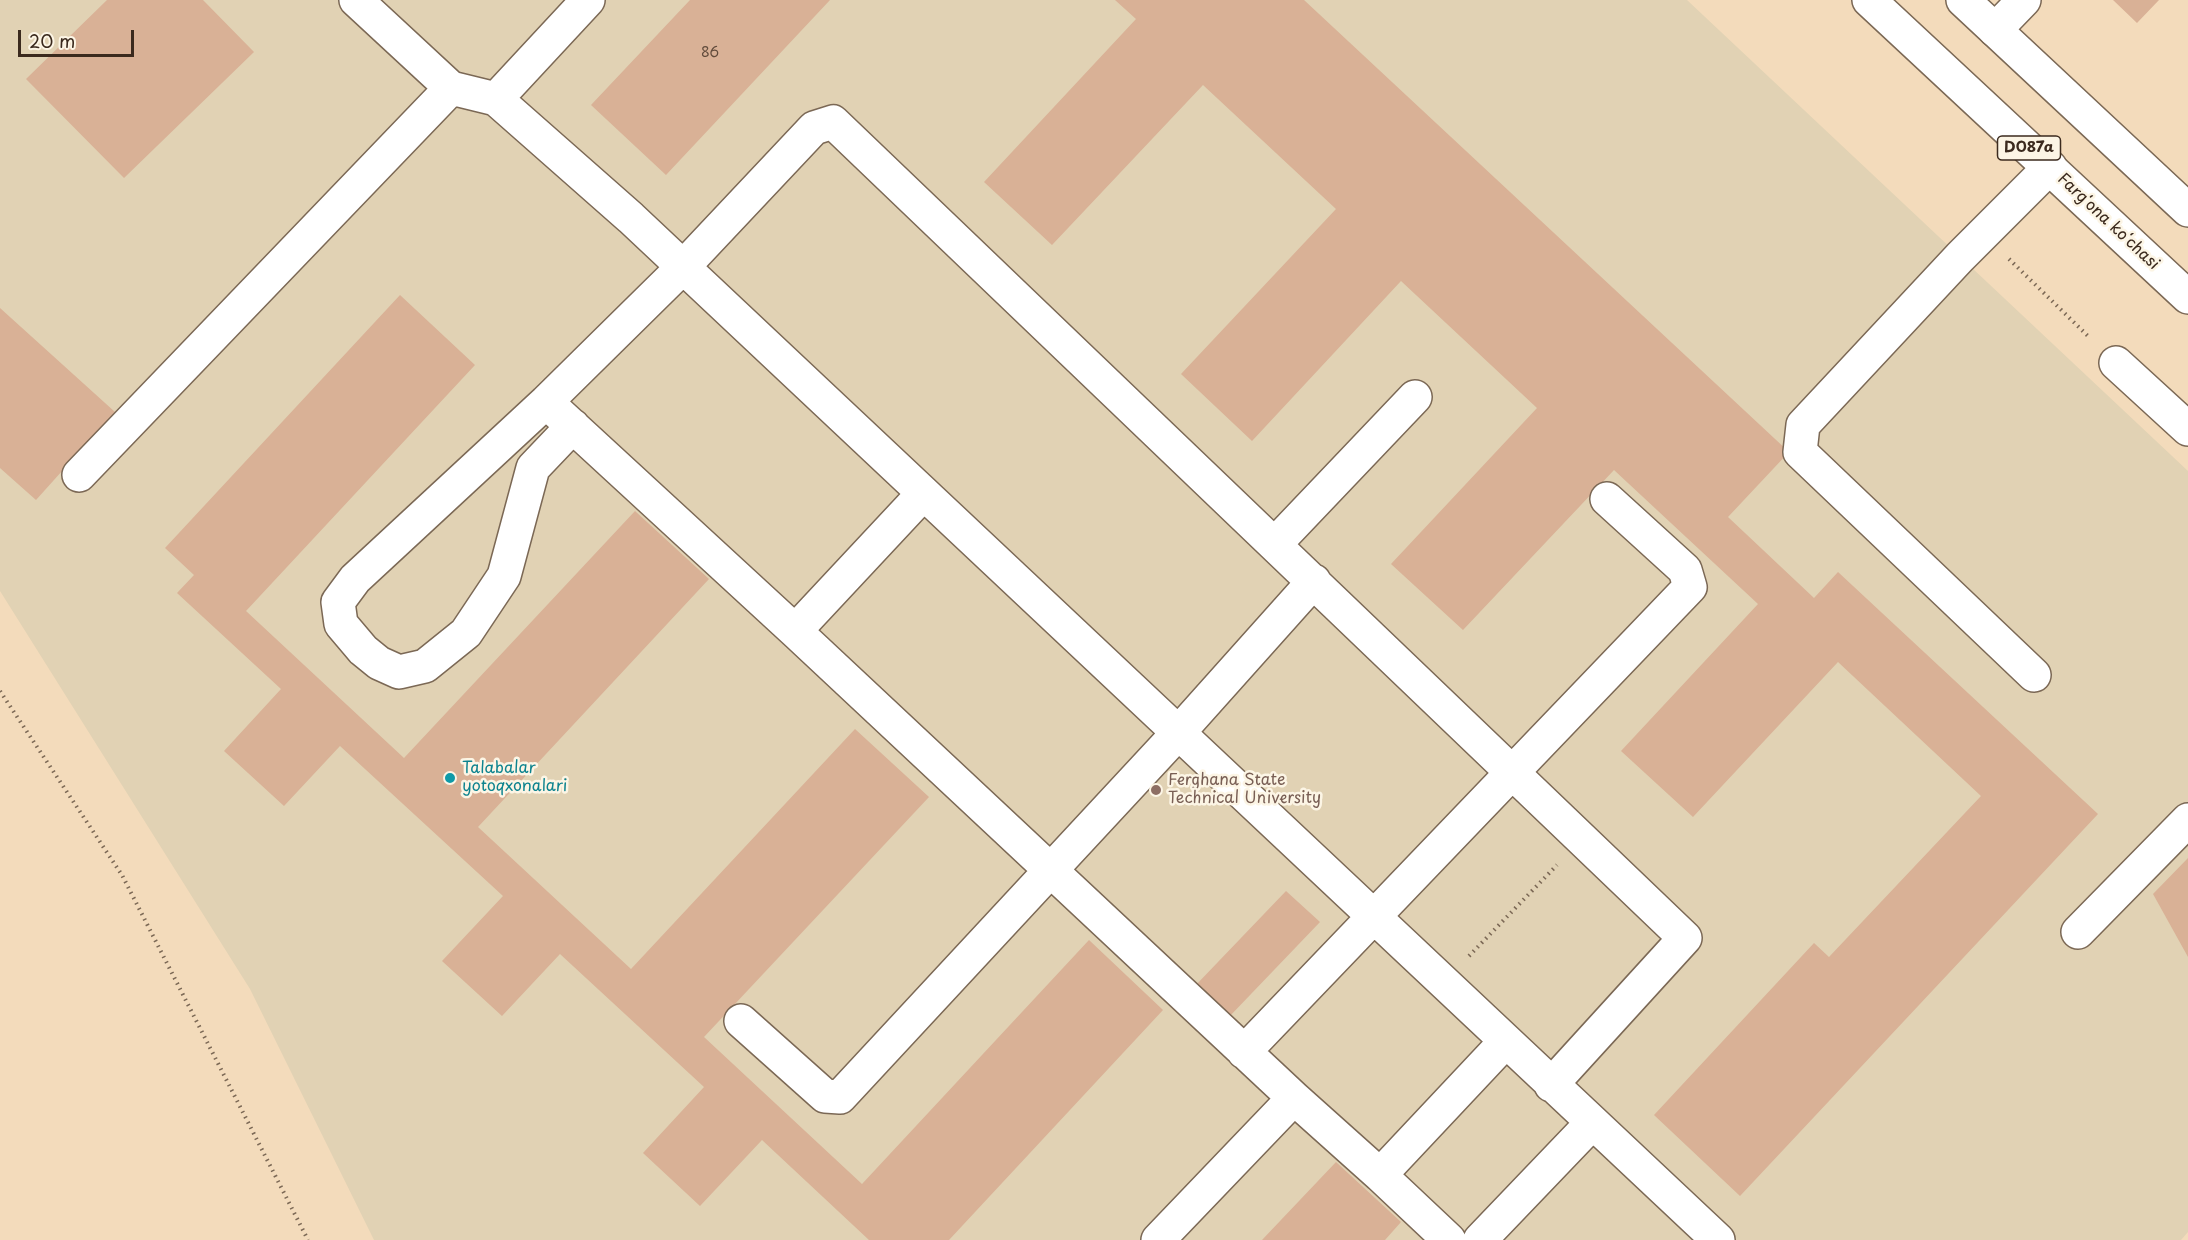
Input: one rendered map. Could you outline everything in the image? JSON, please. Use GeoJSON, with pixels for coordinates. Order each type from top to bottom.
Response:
{"type":"FeatureCollection","features":[{"type":"Feature","properties":{"kind":"main road"},"geometry":{"type":"LineString","coordinates":[[356,0],[451,88],[496,99],[684,266],[923,494],[1718,1240]]}},
{"type":"Feature","properties":{"kind":"main road"},"geometry":{"type":"LineString","coordinates":[[496,99],[588,0]]}},
{"type":"Feature","properties":{"kind":"main road","name":"Fargʻona koʻchasi"},"geometry":{"type":"LineString","coordinates":[[1869,0],[2188,297]]}},
{"type":"Feature","properties":{"kind":"main road"},"geometry":{"type":"LineString","coordinates":[[1963,0],[2188,210]]}},
{"type":"Feature","properties":{"kind":"main road"},"geometry":{"type":"LineString","coordinates":[[1995,30],[2024,0]]}},
{"type":"Feature","properties":{"kind":"main road"},"geometry":{"type":"LineString","coordinates":[[79,475],[451,88]]}},
{"type":"Feature","properties":{"kind":"main road"},"geometry":{"type":"LineString","coordinates":[[573,426],[533,468],[504,576],[466,633],[425,666],[399,672],[379,663],[363,650],[341,624],[338,602],[355,579],[546,402],[684,266],[814,128],[833,122],[1685,938],[1551,1085]]}},
{"type":"Feature","properties":{"kind":"main road"},"geometry":{"type":"LineString","coordinates":[[2034,675],[1800,452],[1803,425],[1983,233],[2050,167]]}},
{"type":"Feature","properties":{"kind":"main road"},"geometry":{"type":"LineString","coordinates":[[2116,363],[2188,429]]}},
{"type":"Feature","properties":{"kind":"main road"},"geometry":{"type":"LineString","coordinates":[[1275,544],[1415,397]]}},
{"type":"Feature","properties":{"kind":"main road"},"geometry":{"type":"LineString","coordinates":[[546,402],[1449,1240]]}},
{"type":"Feature","properties":{"kind":"main road"},"geometry":{"type":"LineString","coordinates":[[795,631],[923,494]]}},
{"type":"Feature","properties":{"kind":"main road"},"geometry":{"type":"LineString","coordinates":[[1244,1052],[1690,586],[1685,570],[1607,499]]}},
{"type":"Feature","properties":{"kind":"main road"},"geometry":{"type":"LineString","coordinates":[[741,1021],[825,1096],[840,1097],[1179,732],[1314,581]]}},
{"type":"Feature","properties":{"kind":"main road"},"geometry":{"type":"LineString","coordinates":[[2078,932],[2188,820]]}},
{"type":"Feature","properties":{"kind":"main road"},"geometry":{"type":"LineString","coordinates":[[1380,1175],[1505,1042]]}},
{"type":"Feature","properties":{"kind":"main road"},"geometry":{"type":"LineString","coordinates":[[1158,1240],[1294,1098]]}},
{"type":"Feature","properties":{"kind":"main road"},"geometry":{"type":"LineString","coordinates":[[1480,1240],[1592,1123]]}},
{"type":"Feature","properties":{"kind":"path"},"geometry":{"type":"LineString","coordinates":[[1983,233],[2116,363]]}},
{"type":"Feature","properties":{"kind":"path"},"geometry":{"type":"LineString","coordinates":[[0,691],[122,875],[308,1240]]}},
{"type":"Feature","properties":{"kind":"path"},"geometry":{"type":"LineString","coordinates":[[1444,983],[1582,838]]}},
{"type":"Feature","properties":{"kind":"shaded area","name":"Ferghana State Technical University"},"geometry":{"type":"Polygon","coordinates":[[[0,0],[1687,0],[2188,471],[2188,1232],[2181,1240],[374,1240],[250,989],[0,591],[0,0]]]}},
{"type":"Feature","properties":{"kind":"building"},"geometry":{"type":"Polygon","coordinates":[[[107,0],[203,0],[254,52],[124,178],[26,79],[107,0]]]}},
{"type":"Feature","properties":{"kind":"building"},"geometry":{"type":"Polygon","coordinates":[[[690,0],[830,0],[666,175],[591,105],[690,0]]]}},
{"type":"Feature","properties":{"kind":"building"},"geometry":{"type":"Polygon","coordinates":[[[1115,0],[1304,0],[1789,452],[1728,517],[1814,598],[1838,572],[2098,814],[1740,1196],[1654,1115],[1814,943],[1829,957],[1981,796],[1838,662],[1693,817],[1621,751],[1758,604],[1614,470],[1463,630],[1391,564],[1537,408],[1401,281],[1252,441],[1181,374],[1336,209],[1203,85],[1052,245],[984,182],[1136,19],[1115,0]]]}},
{"type":"Feature","properties":{"kind":"building"},"geometry":{"type":"Polygon","coordinates":[[[2113,0],[2159,0],[2137,23],[2113,0]]]}},
{"type":"Feature","properties":{"kind":"building","name":"Talabalar yotoqxonalari"},"geometry":{"type":"Polygon","coordinates":[[[400,295],[475,365],[246,611],[404,758],[635,511],[709,579],[478,827],[631,969],[855,729],[929,797],[704,1037],[862,1184],[1089,940],[1163,1010],[949,1240],[869,1240],[762,1140],[700,1206],[643,1153],[704,1087],[560,954],[502,1016],[442,961],[503,896],[340,746],[284,806],[224,751],[281,689],[177,593],[194,575],[165,548],[400,295]]]}},
{"type":"Feature","properties":{"kind":"building"},"geometry":{"type":"Polygon","coordinates":[[[0,308],[115,412],[36,500],[0,468],[0,308]]]}},
{"type":"Feature","properties":{"kind":"building"},"geometry":{"type":"Polygon","coordinates":[[[2188,858],[2188,957],[2153,894],[2188,858]]]}},
{"type":"Feature","properties":{"kind":"building"},"geometry":{"type":"Polygon","coordinates":[[[1286,891],[1320,922],[1228,1018],[1195,986],[1286,891]]]}},
{"type":"Feature","properties":{"kind":"building"},"geometry":{"type":"Polygon","coordinates":[[[1336,1162],[1401,1222],[1385,1240],[1262,1240],[1336,1162]]]}},
{"type":"Feature","properties":{"kind":"place","name":"Talabalar yotoqxonalari"},"geometry":{"type":"Point","coordinates":[450,778]}},
{"type":"Feature","properties":{"kind":"place","name":"Ferghana State Technical University"},"geometry":{"type":"Point","coordinates":[1156,790]}}]}
